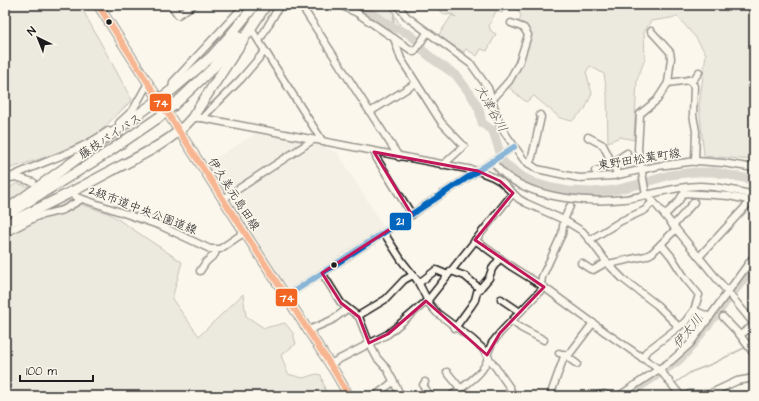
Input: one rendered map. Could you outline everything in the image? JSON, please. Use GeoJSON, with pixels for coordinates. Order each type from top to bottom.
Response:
{"type":"FeatureCollection","features":[{"type":"Feature","properties":{"kind":"highway"},"geometry":{"type":"LineString","coordinates":[[5,210],[172,90],[211,57],[255,5]]}},
{"type":"Feature","properties":{"kind":"highway","name":"藤枝バイパス"},"geometry":{"type":"LineString","coordinates":[[5,216],[101,157],[158,118],[174,105],[219,62],[262,5]]}},
{"type":"Feature","properties":{"kind":"highway"},"geometry":{"type":"LineString","coordinates":[[5,224],[41,208],[142,155],[197,118],[266,5]]}},
{"type":"Feature","properties":{"kind":"main road","name":"伊久美元島田線"},"geometry":{"type":"LineString","coordinates":[[98,5],[309,330],[349,396]]}},
{"type":"Feature","properties":{"kind":"street"},"geometry":{"type":"LineString","coordinates":[[171,5],[178,15],[193,5]]}},
{"type":"Feature","properties":{"kind":"street"},"geometry":{"type":"LineString","coordinates":[[172,90],[173,82],[237,8],[242,16],[250,5]]}},
{"type":"Feature","properties":{"kind":"street"},"geometry":{"type":"LineString","coordinates":[[258,41],[280,5]]}},
{"type":"Feature","properties":{"kind":"street"},"geometry":{"type":"LineString","coordinates":[[302,5],[399,157]]}},
{"type":"Feature","properties":{"kind":"street"},"geometry":{"type":"LineString","coordinates":[[340,5],[357,14],[414,52],[427,33]]}},
{"type":"Feature","properties":{"kind":"street","name":"東野田松葉町線"},"geometry":{"type":"LineString","coordinates":[[397,5],[406,17],[463,57],[470,64],[483,80],[492,100],[500,125],[514,147],[529,164],[537,169],[579,178],[597,178],[642,171],[658,166],[695,162],[723,163],[754,168]]}},
{"type":"Feature","properties":{"kind":"street"},"geometry":{"type":"LineString","coordinates":[[492,100],[509,81],[519,63],[528,35],[524,28],[511,23]]}},
{"type":"Feature","properties":{"kind":"street"},"geometry":{"type":"LineString","coordinates":[[651,31],[670,52],[671,58],[668,83],[657,100],[640,114],[638,149],[646,194],[675,227],[754,324],[740,335]]}},
{"type":"Feature","properties":{"kind":"street"},"geometry":{"type":"LineString","coordinates":[[253,32],[323,142]]}},
{"type":"Feature","properties":{"kind":"street"},"geometry":{"type":"LineString","coordinates":[[394,38],[401,59],[441,122],[464,146],[443,165]]}},
{"type":"Feature","properties":{"kind":"street"},"geometry":{"type":"LineString","coordinates":[[197,118],[241,79],[265,51]]}},
{"type":"Feature","properties":{"kind":"street"},"geometry":{"type":"LineString","coordinates":[[668,83],[694,79],[699,72]]}},
{"type":"Feature","properties":{"kind":"street"},"geometry":{"type":"LineString","coordinates":[[689,80],[694,86],[693,115],[696,131],[695,162]]}},
{"type":"Feature","properties":{"kind":"street"},"geometry":{"type":"LineString","coordinates":[[8,178],[35,165],[82,146],[104,134],[125,119],[133,110],[148,83]]}},
{"type":"Feature","properties":{"kind":"street"},"geometry":{"type":"LineString","coordinates":[[370,112],[416,83]]}},
{"type":"Feature","properties":{"kind":"street"},"geometry":{"type":"LineString","coordinates":[[529,164],[541,117],[540,115]]}},
{"type":"Feature","properties":{"kind":"street"},"geometry":{"type":"LineString","coordinates":[[197,118],[493,176],[506,185],[513,193],[526,203],[564,220],[582,231],[623,279],[657,305],[679,327]]}},
{"type":"Feature","properties":{"kind":"street"},"geometry":{"type":"LineString","coordinates":[[588,137],[603,145],[618,175]]}},
{"type":"Feature","properties":{"kind":"street"},"geometry":{"type":"LineString","coordinates":[[223,199],[313,140]]}},
{"type":"Feature","properties":{"kind":"street"},"geometry":{"type":"LineString","coordinates":[[287,296],[514,147]]}},
{"type":"Feature","properties":{"kind":"street"},"geometry":{"type":"LineString","coordinates":[[374,152],[412,214]]}},
{"type":"Feature","properties":{"kind":"street"},"geometry":{"type":"LineString","coordinates":[[595,171],[612,163],[627,153]]}},
{"type":"Feature","properties":{"kind":"street"},"geometry":{"type":"LineString","coordinates":[[494,161],[501,172],[526,188],[551,195],[595,200],[625,199],[673,189],[699,186],[721,187],[754,195]]}},
{"type":"Feature","properties":{"kind":"street"},"geometry":{"type":"LineString","coordinates":[[8,178],[25,179],[34,182]]}},
{"type":"Feature","properties":{"kind":"street"},"geometry":{"type":"LineString","coordinates":[[330,364],[388,334],[428,300],[513,193]]}},
{"type":"Feature","properties":{"kind":"street"},"geometry":{"type":"LineString","coordinates":[[665,215],[678,202],[684,193],[729,196],[748,200],[746,205],[699,257]]}},
{"type":"Feature","properties":{"kind":"street","name":"2級市道中央公園道線"},"geometry":{"type":"LineString","coordinates":[[74,196],[161,226],[216,250]]}},
{"type":"Feature","properties":{"kind":"street"},"geometry":{"type":"LineString","coordinates":[[5,233],[38,216],[63,210],[82,199]]}},
{"type":"Feature","properties":{"kind":"street"},"geometry":{"type":"LineString","coordinates":[[590,240],[621,221],[646,210],[653,201]]}},
{"type":"Feature","properties":{"kind":"street"},"geometry":{"type":"LineString","coordinates":[[581,263],[593,270],[608,263],[646,256],[652,253],[675,227],[694,202]]}},
{"type":"Feature","properties":{"kind":"street"},"geometry":{"type":"LineString","coordinates":[[451,396],[480,372],[487,363],[492,343],[543,286],[542,277],[562,234],[564,220],[570,206]]}},
{"type":"Feature","properties":{"kind":"street"},"geometry":{"type":"LineString","coordinates":[[200,271],[206,262],[215,254],[216,250],[225,246],[245,232]]}},
{"type":"Feature","properties":{"kind":"street"},"geometry":{"type":"LineString","coordinates":[[384,233],[402,261],[419,283],[430,305],[437,314],[482,348],[510,388],[513,396]]}},
{"type":"Feature","properties":{"kind":"street"},"geometry":{"type":"LineString","coordinates":[[475,240],[512,267],[543,286],[659,369],[681,396]]}},
{"type":"Feature","properties":{"kind":"street"},"geometry":{"type":"LineString","coordinates":[[642,358],[646,352],[685,322],[694,310],[698,295],[684,278],[671,256],[661,244]]}},
{"type":"Feature","properties":{"kind":"street"},"geometry":{"type":"LineString","coordinates":[[619,396],[680,355],[710,317],[730,295],[754,256]]}},
{"type":"Feature","properties":{"kind":"street"},"geometry":{"type":"LineString","coordinates":[[455,328],[475,300],[477,292],[489,278],[492,270],[500,258]]}},
{"type":"Feature","properties":{"kind":"street"},"geometry":{"type":"LineString","coordinates":[[419,283],[436,270],[465,276],[480,289]]}},
{"type":"Feature","properties":{"kind":"street"},"geometry":{"type":"LineString","coordinates":[[322,273],[341,303],[358,316],[377,358],[388,369],[401,396]]}},
{"type":"Feature","properties":{"kind":"street"},"geometry":{"type":"LineString","coordinates":[[358,316],[386,299],[404,280],[413,275]]}},
{"type":"Feature","properties":{"kind":"street"},"geometry":{"type":"LineString","coordinates":[[501,299],[520,312]]}},
{"type":"Feature","properties":{"kind":"street"},"geometry":{"type":"LineString","coordinates":[[309,330],[332,320],[347,309]]}},
{"type":"Feature","properties":{"kind":"street"},"geometry":{"type":"LineString","coordinates":[[694,310],[710,317]]}},
{"type":"Feature","properties":{"kind":"street"},"geometry":{"type":"LineString","coordinates":[[723,316],[754,354]]}},
{"type":"Feature","properties":{"kind":"street"},"geometry":{"type":"LineString","coordinates":[[512,321],[521,328],[544,340]]}},
{"type":"Feature","properties":{"kind":"street"},"geometry":{"type":"LineString","coordinates":[[550,396],[564,354],[593,323]]}},
{"type":"Feature","properties":{"kind":"street"},"geometry":{"type":"LineString","coordinates":[[564,354],[577,364]]}},
{"type":"Feature","properties":{"kind":"street"},"geometry":{"type":"LineString","coordinates":[[448,372],[460,388]]}},
{"type":"Feature","properties":{"kind":"street"},"geometry":{"type":"LineString","coordinates":[[685,396],[689,394],[709,394],[738,381],[754,378]]}},
{"type":"Feature","properties":{"kind":"street"},"geometry":{"type":"LineString","coordinates":[[375,396],[394,381]]}},
{"type":"Feature","properties":{"kind":"street"},"geometry":{"type":"LineString","coordinates":[[425,382],[423,385],[430,396]]}},
{"type":"Feature","properties":{"kind":"street"},"geometry":{"type":"LineString","coordinates":[[596,396],[604,394],[611,396]]}},
{"type":"Feature","properties":{"kind":"highlighted area"},"geometry":{"type":"Polygon","coordinates":[[[374,152],[478,171],[500,181],[513,193],[475,240],[544,287],[500,333],[487,355],[426,301],[388,334],[369,343],[359,317],[341,303],[322,273],[412,215],[374,152]]]}},
{"type":"Feature","properties":{"kind":"shaded area"},"geometry":{"type":"Polygon","coordinates":[[[5,5],[80,5],[132,100],[87,144],[5,170],[5,5]]]}},
{"type":"Feature","properties":{"kind":"shaded area"},"geometry":{"type":"Polygon","coordinates":[[[366,5],[389,5],[400,25],[398,27],[366,5]]]}},
{"type":"Feature","properties":{"kind":"shaded area"},"geometry":{"type":"Polygon","coordinates":[[[434,5],[754,5],[754,160],[704,156],[699,105],[706,54],[696,38],[678,17],[651,21],[644,32],[645,59],[637,80],[634,140],[620,137],[608,142],[607,94],[604,74],[590,66],[586,72],[592,93],[585,109],[572,121],[560,118],[534,96],[526,102],[506,85],[529,35],[518,24],[521,16],[518,10],[507,6],[502,13],[496,11],[489,26],[491,31],[496,34],[487,51],[481,49],[477,56],[466,49],[464,52],[438,36],[452,15],[456,17],[452,14],[445,15],[434,5]]]}},
{"type":"Feature","properties":{"kind":"shaded area"},"geometry":{"type":"Polygon","coordinates":[[[258,132],[307,142],[226,196],[206,164],[258,132]]]}},
{"type":"Feature","properties":{"kind":"shaded area"},"geometry":{"type":"Polygon","coordinates":[[[317,144],[338,153],[385,229],[289,292],[231,199],[317,144]]]}},
{"type":"Feature","properties":{"kind":"shaded area"},"geometry":{"type":"Polygon","coordinates":[[[17,183],[110,214],[182,262],[172,299],[199,336],[243,294],[246,316],[264,328],[285,323],[293,333],[296,344],[281,355],[288,374],[303,378],[316,374],[321,375],[326,393],[331,396],[5,396],[5,191],[17,183]]]}},
{"type":"Feature","properties":{"kind":"waterway","name":"大津谷川"},"geometry":{"type":"LineString","coordinates":[[357,5],[393,27],[409,34],[421,44],[421,49],[456,75],[471,95],[479,109],[482,123],[493,131],[503,162],[523,177],[535,183],[569,191],[593,192],[615,190],[670,175],[695,172],[714,172],[754,180]]}},
{"type":"Feature","properties":{"kind":"waterway"},"geometry":{"type":"LineString","coordinates":[[390,5],[394,13],[393,27]]}},
{"type":"Feature","properties":{"kind":"waterway","name":"伊太川"},"geometry":{"type":"LineString","coordinates":[[626,396],[678,361],[687,352],[754,266]]}},
{"type":"Feature","properties":{"kind":"waterway"},"geometry":{"type":"LineString","coordinates":[[675,383],[691,372],[712,364],[746,347]]}},
{"type":"Feature","properties":{"kind":"tunnel"},"geometry":{"type":"LineString","coordinates":[[49,188],[69,195]]}},
{"type":"Feature","properties":{"kind":"transit line","name":"74"},"geometry":{"type":"LineString","coordinates":[[98,5],[349,396]]}},
{"type":"Feature","properties":{"kind":"transit line","name":"21"},"geometry":{"type":"LineString","coordinates":[[287,296],[514,147]]}}]}
